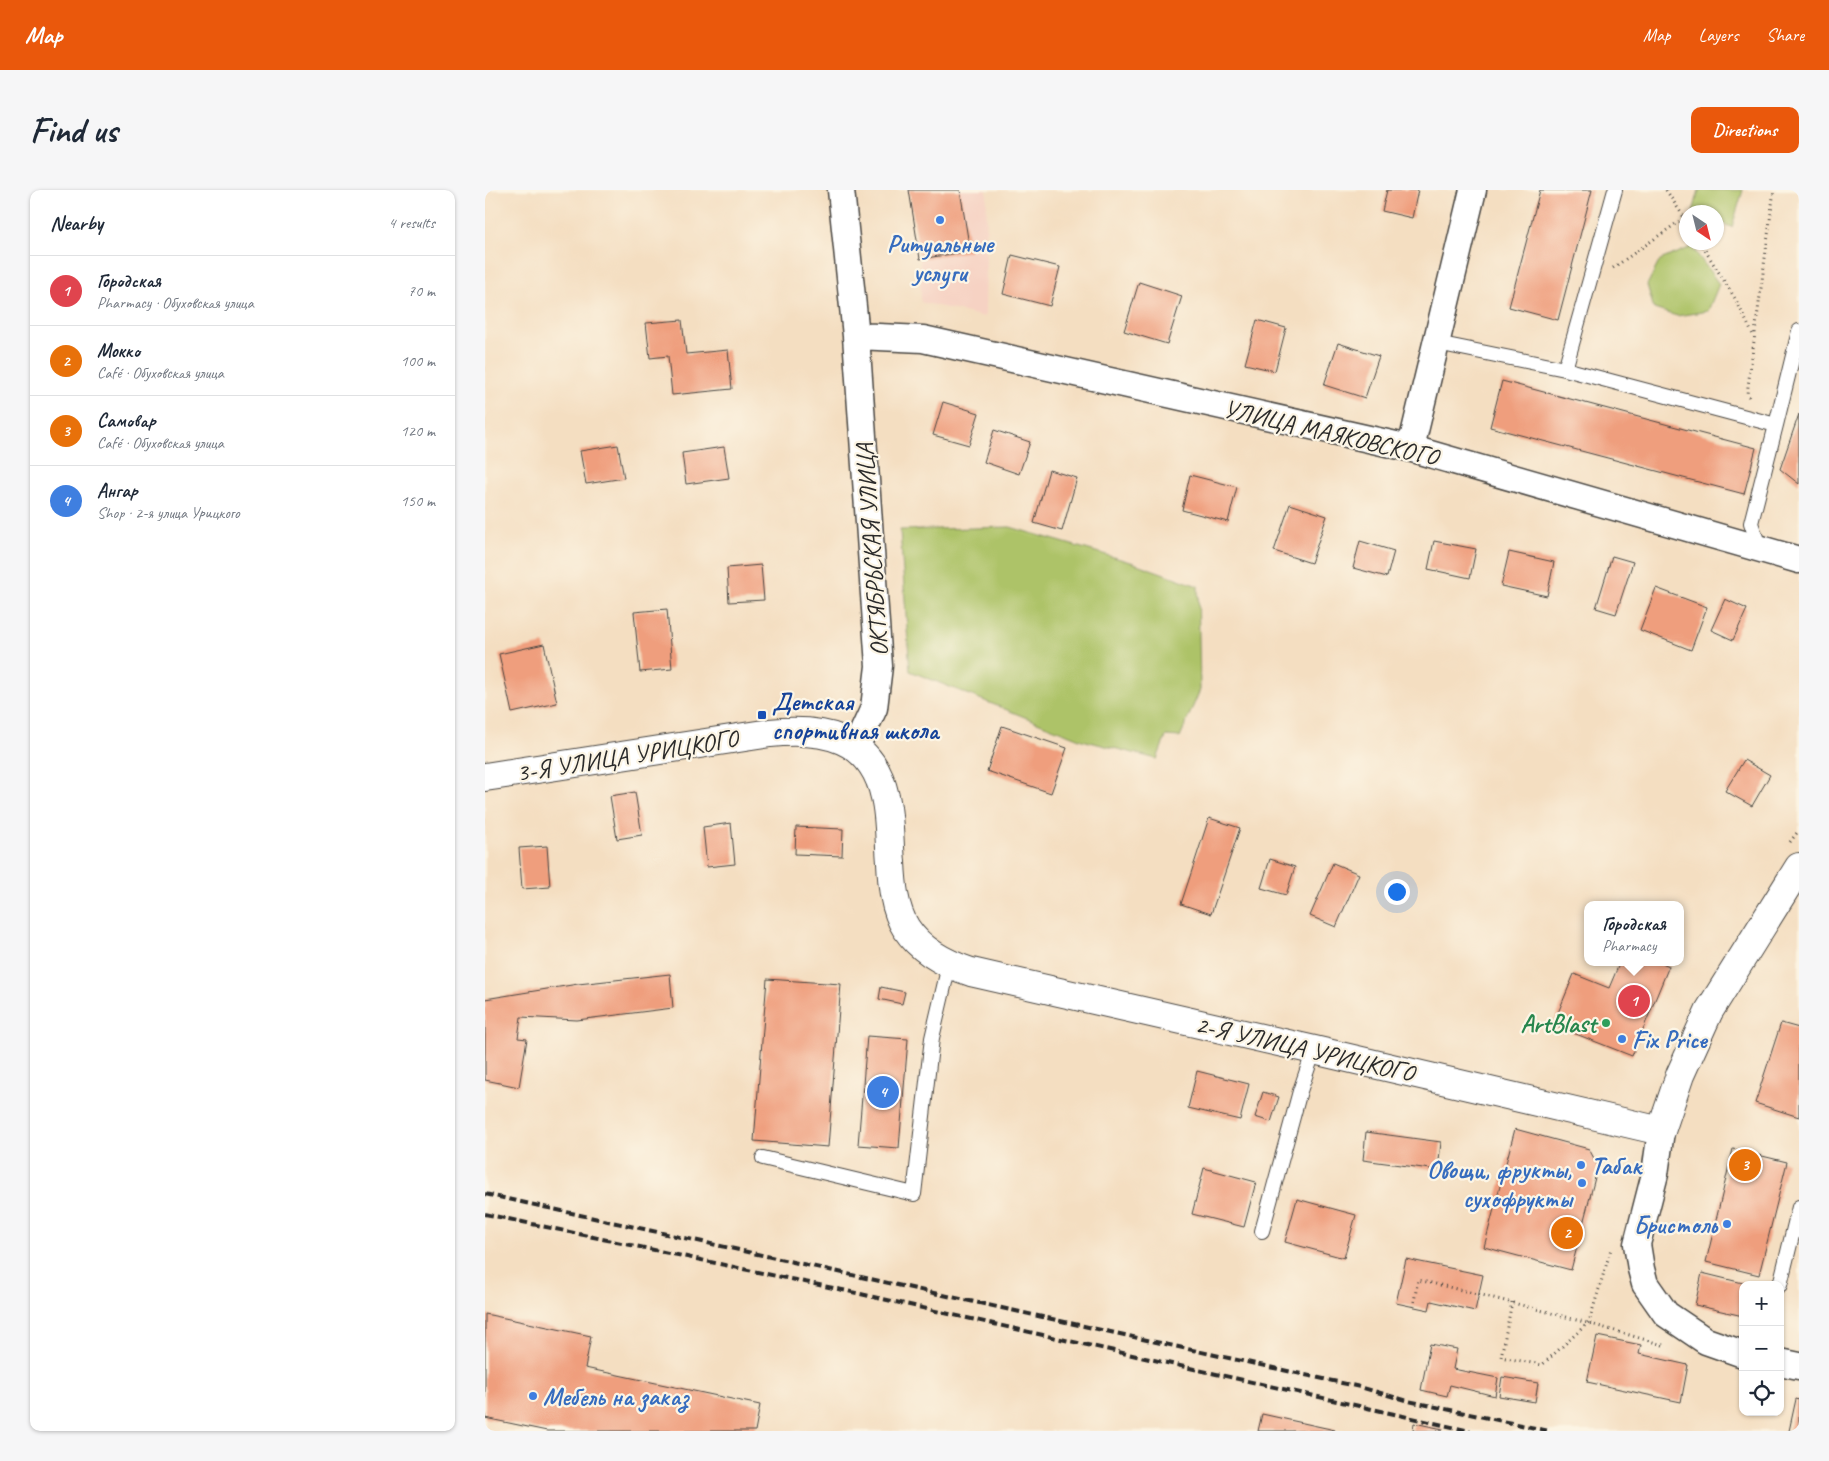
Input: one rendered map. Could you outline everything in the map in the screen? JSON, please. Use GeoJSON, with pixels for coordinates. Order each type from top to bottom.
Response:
{"type":"FeatureCollection","features":[{"type":"Feature","properties":{"kind":"street","name":"ОКТЯБРЬСКАЯ УЛИЦА"},"geometry":{"type":"LineString","coordinates":[[841,190],[856,336],[879,666],[874,708],[856,747]]}},
{"type":"Feature","properties":{"kind":"street"},"geometry":{"type":"LineString","coordinates":[[1409,448],[1437,343],[1473,190]]}},
{"type":"Feature","properties":{"kind":"street","name":"УЛИЦА МАЯКОВСКОГО"},"geometry":{"type":"LineString","coordinates":[[856,336],[923,339],[1409,448],[1799,560]]}},
{"type":"Feature","properties":{"kind":"street","name":"3-Я УЛИЦА УРИЦКОГО"},"geometry":{"type":"LineString","coordinates":[[485,777],[785,731],[817,732],[838,737],[856,747]]}},
{"type":"Feature","properties":{"kind":"street"},"geometry":{"type":"LineString","coordinates":[[856,747],[869,760],[879,777],[886,798],[892,882],[897,908],[905,927],[929,952],[949,965]]}},
{"type":"Feature","properties":{"kind":"street"},"geometry":{"type":"LineString","coordinates":[[1739,1353],[1706,1341],[1665,1314],[1645,1284],[1637,1244],[1655,1174],[1661,1132],[1680,1075],[1709,1012],[1799,867]]}},
{"type":"Feature","properties":{"kind":"street","name":"2-Я УЛИЦА УРИЦКОГО"},"geometry":{"type":"LineString","coordinates":[[949,965],[981,975],[1314,1050],[1661,1132]]}},
{"type":"Feature","properties":{"kind":"street"},"geometry":{"type":"LineString","coordinates":[[1784,1363],[1799,1366]]}},
{"type":"Feature","properties":{"kind":"lane"},"geometry":{"type":"LineString","coordinates":[[1565,369],[1615,190]]}},
{"type":"Feature","properties":{"kind":"lane"},"geometry":{"type":"LineString","coordinates":[[1760,548],[1751,523],[1771,424],[1799,331]]}},
{"type":"Feature","properties":{"kind":"lane"},"geometry":{"type":"LineString","coordinates":[[1437,343],[1565,369],[1771,424]]}},
{"type":"Feature","properties":{"kind":"lane"},"geometry":{"type":"LineString","coordinates":[[763,1158],[914,1194],[932,1038],[949,965]]}},
{"type":"Feature","properties":{"kind":"lane"},"geometry":{"type":"LineString","coordinates":[[1262,1231],[1300,1091],[1314,1050]]}},
{"type":"Feature","properties":{"kind":"lane"},"geometry":{"type":"LineString","coordinates":[[1781,1281],[1799,1207]]}},
{"type":"Feature","properties":{"kind":"path"},"geometry":{"type":"LineString","coordinates":[[1667,190],[1679,210]]}},
{"type":"Feature","properties":{"kind":"path"},"geometry":{"type":"LineString","coordinates":[[1771,424],[1747,394],[1774,190]]}},
{"type":"Feature","properties":{"kind":"path"},"geometry":{"type":"LineString","coordinates":[[1589,285],[1679,224]]}},
{"type":"Feature","properties":{"kind":"path"},"geometry":{"type":"LineString","coordinates":[[1705,250],[1736,300],[1754,337]]}},
{"type":"Feature","properties":{"kind":"path"},"geometry":{"type":"LineString","coordinates":[[1512,1302],[1501,1357],[1542,1365],[1589,1322],[1611,1248]]}},
{"type":"Feature","properties":{"kind":"path"},"geometry":{"type":"LineString","coordinates":[[1413,1307],[1418,1280],[1589,1322],[1670,1348]]}},
{"type":"Feature","properties":{"kind":"shaded area"},"geometry":{"type":"Polygon","coordinates":[[[909,190],[987,190],[985,317],[921,302],[920,259],[909,190]]]}},
{"type":"Feature","properties":{"kind":"green space"},"geometry":{"type":"Polygon","coordinates":[[[1699,190],[1743,190],[1732,227],[1724,224],[1724,205],[1695,205],[1699,190]]]}},
{"type":"Feature","properties":{"kind":"green space"},"geometry":{"type":"Polygon","coordinates":[[[1685,250],[1694,250],[1719,284],[1708,311],[1677,316],[1654,309],[1647,285],[1660,260],[1685,250]]]}},
{"type":"Feature","properties":{"kind":"green space"},"geometry":{"type":"Polygon","coordinates":[[[1010,527],[1134,563],[1198,586],[1200,690],[1180,737],[1166,736],[1157,759],[1082,740],[910,671],[900,530],[1010,527]]]}},
{"type":"Feature","properties":{"kind":"building","name":"Ритуальные услуги"},"geometry":{"type":"Polygon","coordinates":[[[909,190],[960,190],[970,251],[920,259],[909,190]]]}},
{"type":"Feature","properties":{"kind":"building"},"geometry":{"type":"Polygon","coordinates":[[[1387,190],[1418,190],[1412,218],[1382,211],[1387,190]]]}},
{"type":"Feature","properties":{"kind":"building"},"geometry":{"type":"Polygon","coordinates":[[[1540,190],[1592,190],[1558,320],[1509,307],[1540,190]]]}},
{"type":"Feature","properties":{"kind":"building"},"geometry":{"type":"Polygon","coordinates":[[[1012,255],[1060,267],[1050,306],[1003,294],[1012,255]]]}},
{"type":"Feature","properties":{"kind":"building"},"geometry":{"type":"Polygon","coordinates":[[[1139,282],[1182,296],[1167,344],[1124,331],[1139,282]]]}},
{"type":"Feature","properties":{"kind":"building"},"geometry":{"type":"Polygon","coordinates":[[[682,320],[686,354],[728,350],[732,389],[672,395],[668,356],[650,358],[646,323],[682,320]]]}},
{"type":"Feature","properties":{"kind":"building"},"geometry":{"type":"Polygon","coordinates":[[[1257,320],[1286,328],[1275,371],[1245,364],[1257,320]]]}},
{"type":"Feature","properties":{"kind":"building"},"geometry":{"type":"Polygon","coordinates":[[[1338,343],[1379,356],[1365,398],[1324,385],[1338,343]]]}},
{"type":"Feature","properties":{"kind":"building"},"geometry":{"type":"Polygon","coordinates":[[[1502,381],[1756,448],[1744,494],[1490,427],[1502,381]]]}},
{"type":"Feature","properties":{"kind":"building"},"geometry":{"type":"Polygon","coordinates":[[[943,402],[979,413],[969,445],[933,435],[943,402]]]}},
{"type":"Feature","properties":{"kind":"building"},"geometry":{"type":"Polygon","coordinates":[[[1799,414],[1799,484],[1780,469],[1799,414]]]}},
{"type":"Feature","properties":{"kind":"building"},"geometry":{"type":"Polygon","coordinates":[[[994,430],[1030,442],[1019,474],[984,462],[994,430]]]}},
{"type":"Feature","properties":{"kind":"building"},"geometry":{"type":"Polygon","coordinates":[[[618,445],[624,478],[586,484],[580,451],[618,445]]]}},
{"type":"Feature","properties":{"kind":"building"},"geometry":{"type":"Polygon","coordinates":[[[724,447],[729,478],[686,484],[682,453],[724,447]]]}},
{"type":"Feature","properties":{"kind":"building"},"geometry":{"type":"Polygon","coordinates":[[[1049,470],[1077,478],[1062,531],[1034,523],[1049,470]]]}},
{"type":"Feature","properties":{"kind":"building"},"geometry":{"type":"Polygon","coordinates":[[[1190,475],[1237,487],[1228,522],[1182,510],[1190,475]]]}},
{"type":"Feature","properties":{"kind":"building"},"geometry":{"type":"Polygon","coordinates":[[[1290,504],[1327,516],[1311,563],[1274,551],[1290,504]]]}},
{"type":"Feature","properties":{"kind":"building"},"geometry":{"type":"Polygon","coordinates":[[[1360,541],[1394,551],[1387,577],[1353,568],[1360,541]]]}},
{"type":"Feature","properties":{"kind":"building"},"geometry":{"type":"Polygon","coordinates":[[[1434,541],[1476,549],[1470,578],[1428,569],[1434,541]]]}},
{"type":"Feature","properties":{"kind":"building"},"geometry":{"type":"Polygon","coordinates":[[[1509,552],[1554,562],[1547,596],[1501,586],[1509,552]]]}},
{"type":"Feature","properties":{"kind":"building"},"geometry":{"type":"Polygon","coordinates":[[[1612,556],[1633,562],[1616,614],[1596,608],[1612,556]]]}},
{"type":"Feature","properties":{"kind":"building"},"geometry":{"type":"Polygon","coordinates":[[[761,565],[764,600],[729,602],[727,568],[761,565]]]}},
{"type":"Feature","properties":{"kind":"building"},"geometry":{"type":"Polygon","coordinates":[[[1656,588],[1707,607],[1691,650],[1640,630],[1656,588]]]}},
{"type":"Feature","properties":{"kind":"building"},"geometry":{"type":"Polygon","coordinates":[[[1725,599],[1747,609],[1733,640],[1711,630],[1725,599]]]}},
{"type":"Feature","properties":{"kind":"building"},"geometry":{"type":"Polygon","coordinates":[[[667,609],[672,669],[640,672],[634,612],[667,609]]]}},
{"type":"Feature","properties":{"kind":"building"},"geometry":{"type":"Polygon","coordinates":[[[544,644],[557,703],[512,713],[499,654],[544,644]]]}},
{"type":"Feature","properties":{"kind":"building"},"geometry":{"type":"Polygon","coordinates":[[[1002,726],[1067,748],[1051,793],[987,771],[1002,726]]]}},
{"type":"Feature","properties":{"kind":"building"},"geometry":{"type":"Polygon","coordinates":[[[1744,760],[1770,775],[1752,806],[1725,791],[1744,760]]]}},
{"type":"Feature","properties":{"kind":"building"},"geometry":{"type":"Polygon","coordinates":[[[635,792],[642,835],[617,839],[610,796],[635,792]]]}},
{"type":"Feature","properties":{"kind":"building"},"geometry":{"type":"Polygon","coordinates":[[[1209,818],[1240,828],[1211,914],[1181,904],[1209,818]]]}},
{"type":"Feature","properties":{"kind":"building"},"geometry":{"type":"Polygon","coordinates":[[[731,823],[735,864],[707,867],[703,827],[731,823]]]}},
{"type":"Feature","properties":{"kind":"building"},"geometry":{"type":"Polygon","coordinates":[[[796,827],[843,829],[842,856],[795,854],[796,827]]]}},
{"type":"Feature","properties":{"kind":"building"},"geometry":{"type":"Polygon","coordinates":[[[547,846],[550,887],[522,889],[519,848],[547,846]]]}},
{"type":"Feature","properties":{"kind":"building"},"geometry":{"type":"Polygon","coordinates":[[[1270,859],[1295,867],[1286,895],[1261,888],[1270,859]]]}},
{"type":"Feature","properties":{"kind":"building"},"geometry":{"type":"Polygon","coordinates":[[[1333,863],[1359,874],[1336,927],[1310,916],[1333,863]]]}},
{"type":"Feature","properties":{"kind":"building"},"geometry":{"type":"Polygon","coordinates":[[[1618,966],[1669,966],[1632,1056],[1553,1025],[1574,974],[1609,988],[1618,966]]]}},
{"type":"Feature","properties":{"kind":"building"},"geometry":{"type":"Polygon","coordinates":[[[670,974],[673,1008],[577,1020],[521,1017],[518,1038],[527,1039],[519,1087],[485,1080],[485,999],[578,984],[670,974]]]}},
{"type":"Feature","properties":{"kind":"building"},"geometry":{"type":"Polygon","coordinates":[[[767,979],[841,984],[828,1147],[754,1141],[767,979]]]}},
{"type":"Feature","properties":{"kind":"building"},"geometry":{"type":"Polygon","coordinates":[[[881,987],[905,992],[902,1004],[879,999],[881,987]]]}},
{"type":"Feature","properties":{"kind":"building"},"geometry":{"type":"Polygon","coordinates":[[[1781,1023],[1799,1028],[1799,1117],[1755,1103],[1781,1023]]]}},
{"type":"Feature","properties":{"kind":"building"},"geometry":{"type":"Polygon","coordinates":[[[867,1036],[908,1039],[899,1148],[858,1145],[867,1036]]]}},
{"type":"Feature","properties":{"kind":"building"},"geometry":{"type":"Polygon","coordinates":[[[1197,1071],[1249,1084],[1240,1120],[1188,1108],[1197,1071]]]}},
{"type":"Feature","properties":{"kind":"building"},"geometry":{"type":"Polygon","coordinates":[[[1263,1092],[1279,1097],[1271,1122],[1255,1117],[1263,1092]]]}},
{"type":"Feature","properties":{"kind":"building"},"geometry":{"type":"Polygon","coordinates":[[[1515,1129],[1589,1149],[1598,1166],[1571,1270],[1484,1247],[1515,1129]]]}},
{"type":"Feature","properties":{"kind":"building"},"geometry":{"type":"Polygon","coordinates":[[[1366,1132],[1441,1142],[1438,1170],[1363,1160],[1366,1132]]]}},
{"type":"Feature","properties":{"kind":"building"},"geometry":{"type":"Polygon","coordinates":[[[1733,1149],[1787,1162],[1759,1275],[1706,1262],[1733,1149]]]}},
{"type":"Feature","properties":{"kind":"building"},"geometry":{"type":"Polygon","coordinates":[[[1204,1168],[1256,1182],[1244,1227],[1192,1214],[1204,1168]]]}},
{"type":"Feature","properties":{"kind":"building"},"geometry":{"type":"Polygon","coordinates":[[[1297,1199],[1356,1215],[1344,1258],[1285,1242],[1297,1199]]]}},
{"type":"Feature","properties":{"kind":"building"},"geometry":{"type":"Polygon","coordinates":[[[1406,1259],[1483,1275],[1475,1311],[1431,1301],[1429,1310],[1396,1303],[1406,1259]]]}},
{"type":"Feature","properties":{"kind":"building"},"geometry":{"type":"Polygon","coordinates":[[[1702,1273],[1739,1282],[1739,1315],[1695,1305],[1702,1273]]]}},
{"type":"Feature","properties":{"kind":"building"},"geometry":{"type":"Polygon","coordinates":[[[485,1314],[591,1336],[585,1368],[760,1405],[755,1431],[547,1431],[485,1418],[485,1314]]]}},
{"type":"Feature","properties":{"kind":"building"},"geometry":{"type":"Polygon","coordinates":[[[1597,1336],[1641,1345],[1639,1354],[1688,1365],[1681,1402],[1587,1382],[1597,1336]]]}},
{"type":"Feature","properties":{"kind":"building"},"geometry":{"type":"Polygon","coordinates":[[[1430,1344],[1457,1349],[1453,1369],[1498,1378],[1495,1396],[1450,1385],[1447,1396],[1421,1390],[1430,1344]]]}},
{"type":"Feature","properties":{"kind":"building"},"geometry":{"type":"Polygon","coordinates":[[[1502,1377],[1538,1383],[1535,1402],[1499,1396],[1502,1377]]]}},
{"type":"Feature","properties":{"kind":"building"},"geometry":{"type":"Polygon","coordinates":[[[1796,1399],[1799,1400],[1799,1431],[1789,1431],[1796,1399]]]}},
{"type":"Feature","properties":{"kind":"building"},"geometry":{"type":"Polygon","coordinates":[[[1262,1414],[1335,1430],[1335,1431],[1258,1431],[1262,1414]]]}},
{"type":"Feature","properties":{"kind":"building"},"geometry":{"type":"Polygon","coordinates":[[[1414,1423],[1443,1429],[1442,1431],[1413,1431],[1414,1423]]]}},
{"type":"Feature","properties":{"kind":"railway"},"geometry":{"type":"LineString","coordinates":[[485,1194],[1360,1387],[1408,1401],[1549,1431]]}},
{"type":"Feature","properties":{"kind":"railway"},"geometry":{"type":"LineString","coordinates":[[485,1214],[847,1291],[1470,1431]]}},
{"type":"Feature","properties":{"kind":"place","name":"Ритуальные услуги"},"geometry":{"type":"Point","coordinates":[940,220]}},
{"type":"Feature","properties":{"kind":"place","name":"Детская спортивная школа"},"geometry":{"type":"Point","coordinates":[762,715]}},
{"type":"Feature","properties":{"kind":"place","name":"Городская"},"geometry":{"type":"Point","coordinates":[1634,1001]}},
{"type":"Feature","properties":{"kind":"place","name":"ArtBlast"},"geometry":{"type":"Point","coordinates":[1606,1023]}},
{"type":"Feature","properties":{"kind":"place","name":"Fix Price"},"geometry":{"type":"Point","coordinates":[1622,1039]}},
{"type":"Feature","properties":{"kind":"place","name":"Ангар"},"geometry":{"type":"Point","coordinates":[883,1092]}},
{"type":"Feature","properties":{"kind":"place","name":"Табак"},"geometry":{"type":"Point","coordinates":[1581,1165]}},
{"type":"Feature","properties":{"kind":"place","name":"Самовар"},"geometry":{"type":"Point","coordinates":[1745,1165]}},
{"type":"Feature","properties":{"kind":"place","name":"Овощи, фрукты, сухофрукты"},"geometry":{"type":"Point","coordinates":[1582,1183]}},
{"type":"Feature","properties":{"kind":"place","name":"Бристоль"},"geometry":{"type":"Point","coordinates":[1727,1224]}},
{"type":"Feature","properties":{"kind":"place","name":"Мокко"},"geometry":{"type":"Point","coordinates":[1567,1233]}},
{"type":"Feature","properties":{"kind":"place","name":"Мебель на заказ"},"geometry":{"type":"Point","coordinates":[533,1396]}}]}
